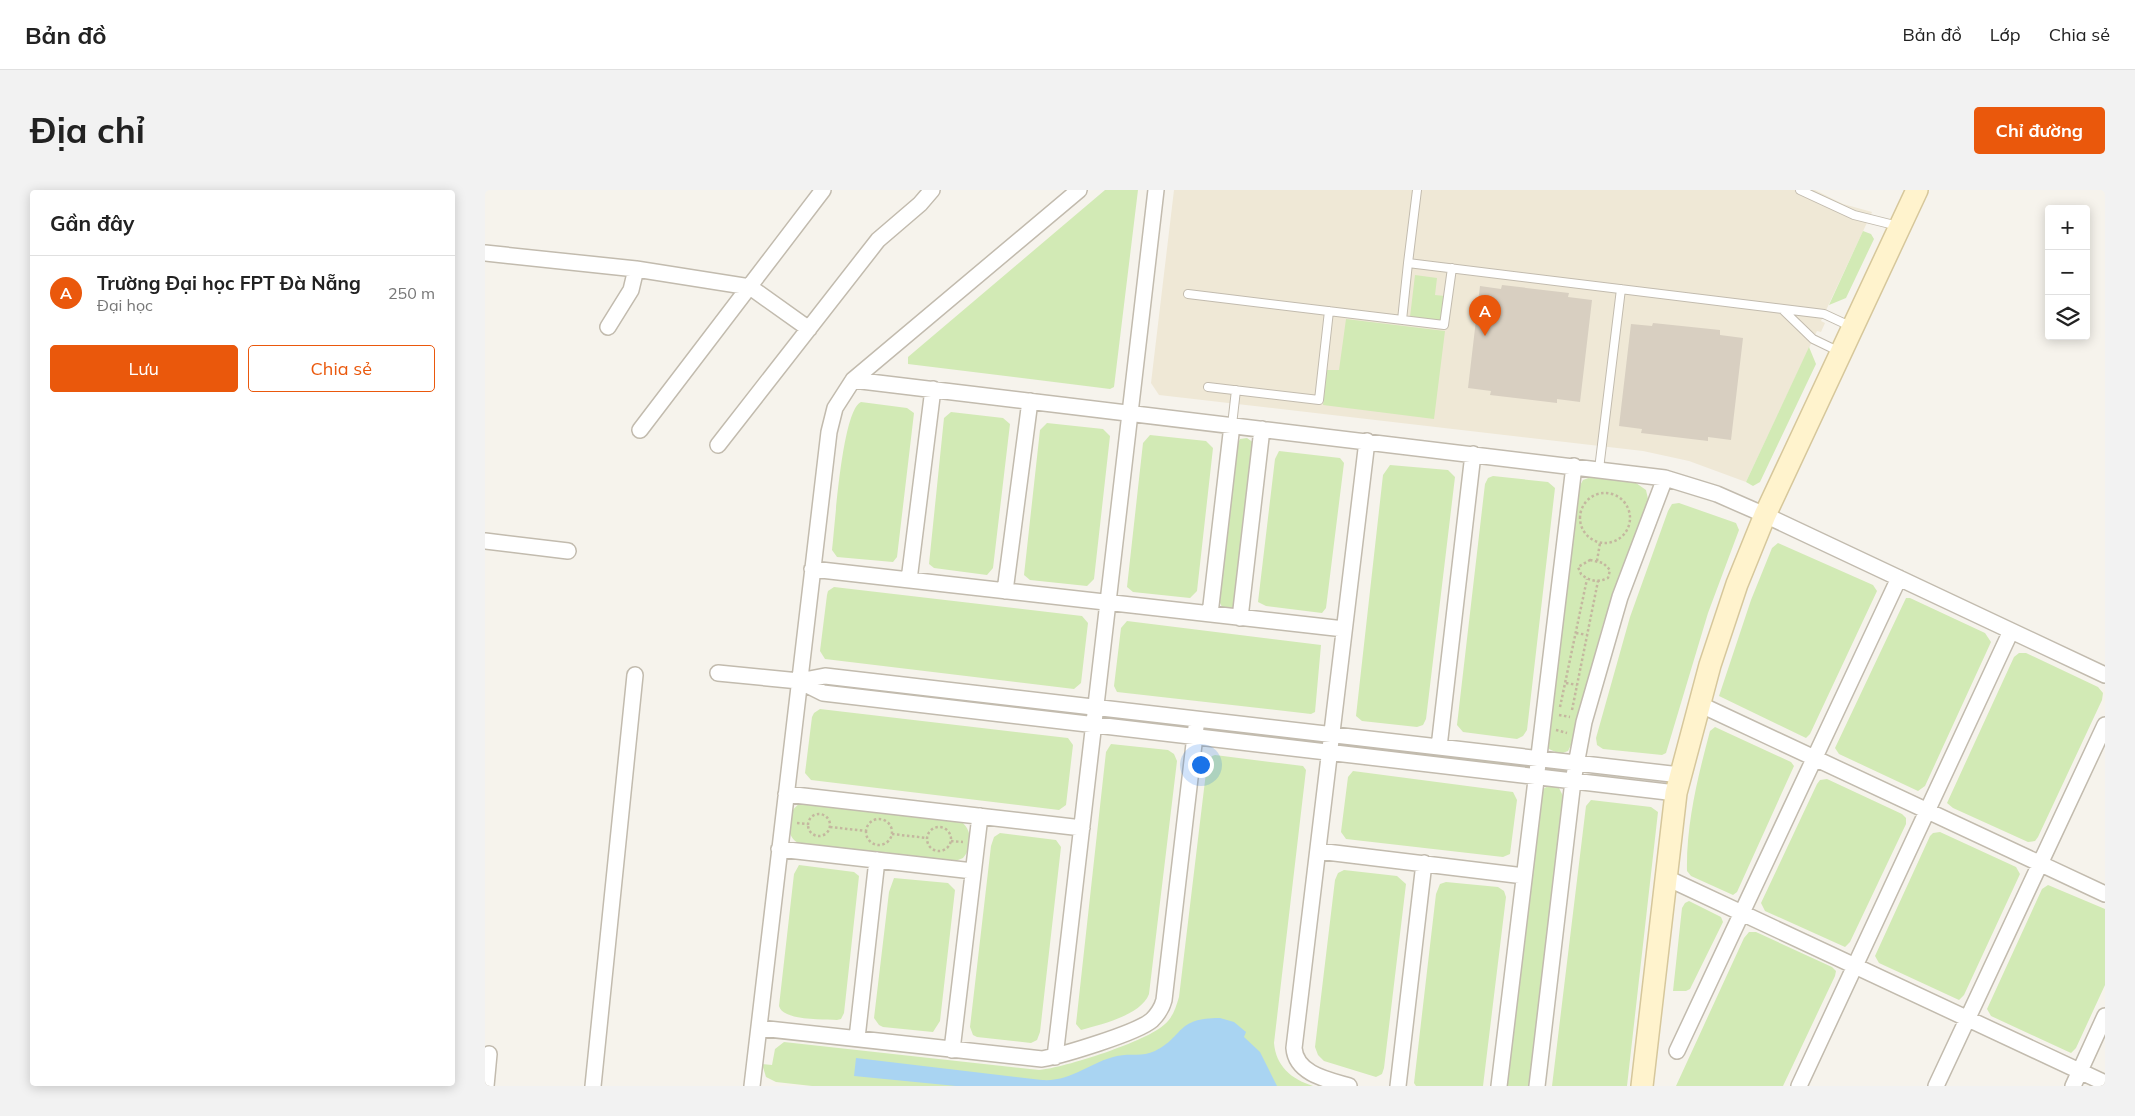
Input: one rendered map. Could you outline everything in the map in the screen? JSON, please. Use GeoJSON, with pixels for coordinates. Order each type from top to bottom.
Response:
{"type":"FeatureCollection","features":[{"type":"Feature","properties":{"kind":"street"},"geometry":{"type":"LineString","coordinates":[[640,430],[823,190]]}},
{"type":"Feature","properties":{"kind":"street"},"geometry":{"type":"LineString","coordinates":[[718,445],[878,240],[920,204],[932,190]]}},
{"type":"Feature","properties":{"kind":"street"},"geometry":{"type":"LineString","coordinates":[[755,1086],[759,1028],[779,849],[831,420],[840,398],[853,380],[1079,190]]}},
{"type":"Feature","properties":{"kind":"street"},"geometry":{"type":"LineString","coordinates":[[1055,1057],[1156,190]]}},
{"type":"Feature","properties":{"kind":"street"},"geometry":{"type":"LineString","coordinates":[[1642,1086],[1678,784],[1699,704],[1737,584],[1765,516],[1917,190]]}},
{"type":"Feature","properties":{"kind":"street"},"geometry":{"type":"LineString","coordinates":[[485,253],[636,269],[750,287],[809,329]]}},
{"type":"Feature","properties":{"kind":"street"},"geometry":{"type":"LineString","coordinates":[[608,328],[631,290],[636,269]]}},
{"type":"Feature","properties":{"kind":"street"},"geometry":{"type":"LineString","coordinates":[[853,380],[1599,468],[1665,478],[1717,494],[2105,675]]}},
{"type":"Feature","properties":{"kind":"street"},"geometry":{"type":"LineString","coordinates":[[909,580],[933,389]]}},
{"type":"Feature","properties":{"kind":"street"},"geometry":{"type":"LineString","coordinates":[[1005,591],[1030,401]]}},
{"type":"Feature","properties":{"kind":"street"},"geometry":{"type":"LineString","coordinates":[[1210,614],[1232,425]]}},
{"type":"Feature","properties":{"kind":"street"},"geometry":{"type":"LineString","coordinates":[[1240,618],[1262,429]]}},
{"type":"Feature","properties":{"kind":"street"},"geometry":{"type":"LineString","coordinates":[[1349,1086],[1306,1070],[1298,1064],[1294,1054],[1367,441]]}},
{"type":"Feature","properties":{"kind":"street"},"geometry":{"type":"LineString","coordinates":[[1439,747],[1473,454]]}},
{"type":"Feature","properties":{"kind":"street"},"geometry":{"type":"LineString","coordinates":[[1499,1086],[1574,466]]}},
{"type":"Feature","properties":{"kind":"street"},"geometry":{"type":"LineString","coordinates":[[1537,1086],[1573,781],[1584,722],[1606,641],[1665,478]]}},
{"type":"Feature","properties":{"kind":"street"},"geometry":{"type":"LineString","coordinates":[[485,541],[569,551]]}},
{"type":"Feature","properties":{"kind":"street"},"geometry":{"type":"LineString","coordinates":[[812,569],[1344,629]]}},
{"type":"Feature","properties":{"kind":"street"},"geometry":{"type":"LineString","coordinates":[[1677,1051],[1899,578]]}},
{"type":"Feature","properties":{"kind":"street"},"geometry":{"type":"LineString","coordinates":[[1799,1086],[2011,631]]}},
{"type":"Feature","properties":{"kind":"street"},"geometry":{"type":"LineString","coordinates":[[718,673],[799,681],[825,676],[1197,718],[1576,763],[1678,784]]}},
{"type":"Feature","properties":{"kind":"street"},"geometry":{"type":"LineString","coordinates":[[593,1086],[635,675]]}},
{"type":"Feature","properties":{"kind":"street"},"geometry":{"type":"LineString","coordinates":[[799,681],[823,693],[1195,737],[1573,781],[1678,784]]}},
{"type":"Feature","properties":{"kind":"street"},"geometry":{"type":"LineString","coordinates":[[1699,704],[2105,894]]}},
{"type":"Feature","properties":{"kind":"street"},"geometry":{"type":"LineString","coordinates":[[759,1028],[1027,1059],[1055,1057],[1144,1025],[1162,1008],[1197,718]]}},
{"type":"Feature","properties":{"kind":"street"},"geometry":{"type":"LineString","coordinates":[[1936,1086],[2105,726]]}},
{"type":"Feature","properties":{"kind":"street"},"geometry":{"type":"LineString","coordinates":[[786,794],[1082,828]]}},
{"type":"Feature","properties":{"kind":"street"},"geometry":{"type":"LineString","coordinates":[[952,1050],[980,816]]}},
{"type":"Feature","properties":{"kind":"street"},"geometry":{"type":"LineString","coordinates":[[779,849],[973,871]]}},
{"type":"Feature","properties":{"kind":"street"},"geometry":{"type":"LineString","coordinates":[[1318,851],[1524,876]]}},
{"type":"Feature","properties":{"kind":"street"},"geometry":{"type":"LineString","coordinates":[[857,1038],[877,860]]}},
{"type":"Feature","properties":{"kind":"street"},"geometry":{"type":"LineString","coordinates":[[1397,1086],[1424,863]]}},
{"type":"Feature","properties":{"kind":"street"},"geometry":{"type":"LineString","coordinates":[[1667,878],[2105,1083]]}},
{"type":"Feature","properties":{"kind":"street"},"geometry":{"type":"LineString","coordinates":[[2073,1086],[2105,1016]]}},
{"type":"Feature","properties":{"kind":"street"},"geometry":{"type":"LineString","coordinates":[[486,1086],[489,1054]]}},
{"type":"Feature","properties":{"kind":"lane"},"geometry":{"type":"LineString","coordinates":[[1401,320],[1417,190]]}},
{"type":"Feature","properties":{"kind":"lane"},"geometry":{"type":"LineString","coordinates":[[1800,190],[1854,215],[1900,227]]}},
{"type":"Feature","properties":{"kind":"lane"},"geometry":{"type":"LineString","coordinates":[[1409,263],[1824,314],[1853,327]]}},
{"type":"Feature","properties":{"kind":"lane"},"geometry":{"type":"LineString","coordinates":[[1188,294],[1444,325],[1452,268]]}},
{"type":"Feature","properties":{"kind":"lane"},"geometry":{"type":"LineString","coordinates":[[1599,468],[1621,289]]}},
{"type":"Feature","properties":{"kind":"lane"},"geometry":{"type":"LineString","coordinates":[[1782,309],[1813,339],[1841,352]]}},
{"type":"Feature","properties":{"kind":"lane"},"geometry":{"type":"LineString","coordinates":[[1208,387],[1319,400],[1329,311]]}},
{"type":"Feature","properties":{"kind":"lane"},"geometry":{"type":"LineString","coordinates":[[1232,425],[1236,390]]}},
{"type":"Feature","properties":{"kind":"path"},"geometry":{"type":"LineString","coordinates":[[1601,494],[1610,494],[1625,504],[1629,515],[1629,524],[1618,539],[1600,543],[1591,539],[1584,532],[1580,514],[1585,503],[1591,498],[1601,494]]}},
{"type":"Feature","properties":{"kind":"path"},"geometry":{"type":"LineString","coordinates":[[1597,560],[1600,543]]}},
{"type":"Feature","properties":{"kind":"path"},"geometry":{"type":"LineString","coordinates":[[1597,560],[1606,565],[1610,573],[1606,579],[1598,581],[1587,578],[1578,571],[1578,567],[1585,561],[1597,560]]}},
{"type":"Feature","properties":{"kind":"path"},"geometry":{"type":"LineString","coordinates":[[1567,733],[1556,730],[1587,578]]}},
{"type":"Feature","properties":{"kind":"path"},"geometry":{"type":"LineString","coordinates":[[1565,742],[1598,581]]}},
{"type":"Feature","properties":{"kind":"path"},"geometry":{"type":"LineString","coordinates":[[1575,633],[1587,635]]}},
{"type":"Feature","properties":{"kind":"path"},"geometry":{"type":"LineString","coordinates":[[1565,683],[1577,685]]}},
{"type":"Feature","properties":{"kind":"path"},"geometry":{"type":"LineString","coordinates":[[1559,715],[1570,717]]}},
{"type":"Feature","properties":{"kind":"path"},"geometry":{"type":"LineString","coordinates":[[820,814],[828,818],[830,826],[826,834],[817,836],[809,831],[808,824],[813,816],[820,814]]}},
{"type":"Feature","properties":{"kind":"path"},"geometry":{"type":"LineString","coordinates":[[879,819],[888,823],[892,834],[887,843],[877,846],[869,841],[865,831],[869,823],[879,819]]}},
{"type":"Feature","properties":{"kind":"path"},"geometry":{"type":"LineString","coordinates":[[830,826],[865,831]]}},
{"type":"Feature","properties":{"kind":"path"},"geometry":{"type":"LineString","coordinates":[[938,827],[948,832],[951,841],[947,848],[938,851],[929,847],[927,838],[930,831],[938,827]]}},
{"type":"Feature","properties":{"kind":"path"},"geometry":{"type":"LineString","coordinates":[[892,834],[927,838]]}},
{"type":"Feature","properties":{"kind":"path"},"geometry":{"type":"LineString","coordinates":[[951,841],[969,843]]}},
{"type":"Feature","properties":{"kind":"shaded area"},"geometry":{"type":"Polygon","coordinates":[[[1174,190],[1815,190],[1843,204],[1872,212],[1821,321],[1825,323],[1821,332],[1817,331],[1746,482],[1689,461],[1643,451],[1159,395],[1151,383],[1174,190]]]}},
{"type":"Feature","properties":{"kind":"green space"},"geometry":{"type":"Polygon","coordinates":[[[1105,190],[1138,190],[1114,387],[1110,389],[908,364],[908,357],[1105,190]]]}},
{"type":"Feature","properties":{"kind":"green space"},"geometry":{"type":"Polygon","coordinates":[[[1863,231],[1871,234],[1874,239],[1846,298],[1829,305],[1863,231]]]}},
{"type":"Feature","properties":{"kind":"green space"},"geometry":{"type":"Polygon","coordinates":[[[1415,275],[1437,278],[1435,295],[1445,296],[1442,321],[1410,317],[1415,275]]]}},
{"type":"Feature","properties":{"kind":"green space"},"geometry":{"type":"Polygon","coordinates":[[[1346,319],[1445,331],[1434,419],[1323,405],[1327,370],[1339,370],[1346,319]]]}},
{"type":"Feature","properties":{"kind":"green space"},"geometry":{"type":"Polygon","coordinates":[[[1809,347],[1816,364],[1760,482],[1753,486],[1746,482],[1809,347]]]}},
{"type":"Feature","properties":{"kind":"green space"},"geometry":{"type":"Polygon","coordinates":[[[861,402],[907,408],[914,413],[897,557],[893,562],[837,557],[832,550],[844,446],[854,410],[861,402]]]}},
{"type":"Feature","properties":{"kind":"green space"},"geometry":{"type":"Polygon","coordinates":[[[951,412],[1003,418],[1010,424],[993,568],[987,575],[934,568],[929,564],[944,418],[951,412]]]}},
{"type":"Feature","properties":{"kind":"green space"},"geometry":{"type":"Polygon","coordinates":[[[1047,423],[1103,429],[1110,436],[1094,579],[1087,586],[1030,580],[1024,575],[1040,430],[1047,423]]]}},
{"type":"Feature","properties":{"kind":"green space"},"geometry":{"type":"Polygon","coordinates":[[[1150,435],[1206,441],[1213,448],[1197,591],[1190,598],[1133,592],[1127,587],[1143,443],[1150,435]]]}},
{"type":"Feature","properties":{"kind":"green space"},"geometry":{"type":"Polygon","coordinates":[[[1247,438],[1254,443],[1234,606],[1230,610],[1223,609],[1219,601],[1237,445],[1240,439],[1247,438]]]}},
{"type":"Feature","properties":{"kind":"green space"},"geometry":{"type":"Polygon","coordinates":[[[1279,451],[1340,458],[1344,463],[1326,608],[1322,613],[1266,606],[1258,602],[1275,459],[1279,451]]]}},
{"type":"Feature","properties":{"kind":"green space"},"geometry":{"type":"Polygon","coordinates":[[[1390,465],[1448,470],[1455,477],[1426,719],[1423,725],[1417,727],[1362,721],[1356,716],[1383,475],[1390,465]]]}},
{"type":"Feature","properties":{"kind":"green space"},"geometry":{"type":"Polygon","coordinates":[[[1493,476],[1548,482],[1555,488],[1527,730],[1523,736],[1517,739],[1463,732],[1457,725],[1485,484],[1488,478],[1493,476]]]}},
{"type":"Feature","properties":{"kind":"green space"},"geometry":{"type":"Polygon","coordinates":[[[1591,477],[1636,483],[1646,490],[1648,499],[1603,624],[1571,745],[1568,751],[1560,754],[1549,749],[1548,742],[1578,489],[1583,480],[1591,477]]]}},
{"type":"Feature","properties":{"kind":"green space"},"geometry":{"type":"Polygon","coordinates":[[[1679,503],[1736,523],[1739,530],[1708,613],[1666,753],[1662,755],[1603,749],[1597,745],[1596,738],[1630,617],[1668,511],[1672,504],[1679,503]]]}},
{"type":"Feature","properties":{"kind":"green space"},"geometry":{"type":"Polygon","coordinates":[[[1778,543],[1873,585],[1877,591],[1810,734],[1806,738],[1719,696],[1751,600],[1772,548],[1778,543]]]}},
{"type":"Feature","properties":{"kind":"green space"},"geometry":{"type":"Polygon","coordinates":[[[834,587],[1082,616],[1088,623],[1081,683],[1074,689],[825,659],[820,651],[827,595],[828,591],[834,587]]]}},
{"type":"Feature","properties":{"kind":"green space"},"geometry":{"type":"Polygon","coordinates":[[[1906,598],[1910,598],[1985,633],[1991,642],[1925,786],[1918,791],[1839,754],[1835,748],[1906,598]]]}},
{"type":"Feature","properties":{"kind":"green space"},"geometry":{"type":"Polygon","coordinates":[[[1127,621],[1321,645],[1315,712],[1311,714],[1117,692],[1114,686],[1121,628],[1127,621]]]}},
{"type":"Feature","properties":{"kind":"green space"},"geometry":{"type":"Polygon","coordinates":[[[2019,653],[2026,653],[2098,687],[2103,693],[2102,700],[2038,837],[2035,841],[2028,842],[1953,808],[1947,803],[2014,657],[2019,653]]]}},
{"type":"Feature","properties":{"kind":"green space"},"geometry":{"type":"Polygon","coordinates":[[[820,709],[1068,738],[1073,745],[1066,805],[1059,810],[811,780],[805,773],[812,717],[820,709]]]}},
{"type":"Feature","properties":{"kind":"green space"},"geometry":{"type":"Polygon","coordinates":[[[1715,727],[1791,762],[1794,766],[1737,892],[1733,895],[1691,876],[1687,871],[1688,836],[1694,800],[1710,731],[1715,727]]]}},
{"type":"Feature","properties":{"kind":"green space"},"geometry":{"type":"Polygon","coordinates":[[[1111,744],[1168,750],[1174,754],[1177,761],[1149,994],[1138,1008],[1130,1013],[1110,1022],[1081,1030],[1076,1024],[1106,752],[1111,744]]]}},
{"type":"Feature","properties":{"kind":"green space"},"geometry":{"type":"Polygon","coordinates":[[[1366,744],[1507,761],[1506,766],[1365,749],[1366,744]]]}},
{"type":"Feature","properties":{"kind":"green space"},"geometry":{"type":"Polygon","coordinates":[[[1212,756],[1303,766],[1306,770],[1274,1043],[1281,1065],[1298,1080],[1313,1086],[812,1086],[776,1082],[766,1077],[762,1064],[772,1065],[775,1049],[784,1042],[1039,1070],[1105,1053],[1156,1031],[1170,1018],[1179,997],[1207,764],[1212,756]]]}},
{"type":"Feature","properties":{"kind":"green space"},"geometry":{"type":"Polygon","coordinates":[[[1353,771],[1513,792],[1517,800],[1510,854],[1503,857],[1346,839],[1341,832],[1348,777],[1353,771]]]}},
{"type":"Feature","properties":{"kind":"green space"},"geometry":{"type":"Polygon","coordinates":[[[1827,779],[1902,814],[1906,818],[1906,824],[1850,942],[1845,947],[1765,911],[1761,903],[1817,784],[1820,780],[1827,779]]]}},
{"type":"Feature","properties":{"kind":"green space"},"geometry":{"type":"Polygon","coordinates":[[[1550,785],[1559,788],[1563,796],[1529,1086],[1506,1086],[1541,794],[1543,789],[1550,785]]]}},
{"type":"Feature","properties":{"kind":"green space"},"geometry":{"type":"Polygon","coordinates":[[[1591,800],[1651,807],[1658,812],[1627,1086],[1552,1086],[1586,806],[1591,800]]]}},
{"type":"Feature","properties":{"kind":"green space"},"geometry":{"type":"Polygon","coordinates":[[[799,804],[958,820],[967,827],[969,832],[969,848],[963,858],[953,862],[800,844],[795,841],[789,831],[791,813],[799,804]]]}},
{"type":"Feature","properties":{"kind":"green space"},"geometry":{"type":"Polygon","coordinates":[[[1940,832],[2016,867],[2020,874],[1964,995],[1959,1000],[1879,963],[1875,956],[1930,836],[1933,833],[1940,832]]]}},
{"type":"Feature","properties":{"kind":"green space"},"geometry":{"type":"Polygon","coordinates":[[[1000,833],[1056,840],[1061,847],[1040,1032],[1037,1040],[1031,1043],[977,1037],[973,1035],[970,1027],[991,846],[994,837],[1000,833]]]}},
{"type":"Feature","properties":{"kind":"green space"},"geometry":{"type":"Polygon","coordinates":[[[799,865],[854,872],[859,876],[844,1013],[841,1019],[795,1017],[782,1011],[779,1006],[794,874],[799,865]]]}},
{"type":"Feature","properties":{"kind":"green space"},"geometry":{"type":"Polygon","coordinates":[[[1344,870],[1397,876],[1406,884],[1384,1068],[1382,1074],[1376,1077],[1324,1061],[1318,1055],[1315,1047],[1335,880],[1338,873],[1344,870]]]}},
{"type":"Feature","properties":{"kind":"green space"},"geometry":{"type":"Polygon","coordinates":[[[894,878],[948,883],[955,890],[940,1021],[933,1032],[883,1027],[874,1018],[889,892],[894,878]]]}},
{"type":"Feature","properties":{"kind":"green space"},"geometry":{"type":"Polygon","coordinates":[[[1446,882],[1498,887],[1504,891],[1506,897],[1483,1086],[1416,1086],[1414,1083],[1436,894],[1440,884],[1446,882]]]}},
{"type":"Feature","properties":{"kind":"green space"},"geometry":{"type":"Polygon","coordinates":[[[2048,885],[2105,909],[2105,985],[2076,1048],[2071,1053],[1991,1016],[1987,1009],[2042,889],[2048,885]]]}},
{"type":"Feature","properties":{"kind":"green space"},"geometry":{"type":"Polygon","coordinates":[[[1689,901],[1721,917],[1723,922],[1690,989],[1686,991],[1673,991],[1682,908],[1689,901]]]}},
{"type":"Feature","properties":{"kind":"green space"},"geometry":{"type":"Polygon","coordinates":[[[1749,932],[1756,932],[1832,967],[1836,971],[1783,1086],[1676,1086],[1744,938],[1749,932]]]}},
{"type":"Feature","properties":{"kind":"water"},"geometry":{"type":"Polygon","coordinates":[[[1220,1018],[1234,1022],[1246,1032],[1244,1037],[1260,1052],[1277,1086],[956,1086],[854,1076],[856,1058],[1052,1080],[1071,1075],[1117,1056],[1150,1053],[1165,1045],[1188,1024],[1195,1021],[1220,1018]]]}},
{"type":"Feature","properties":{"kind":"building"},"geometry":{"type":"Polygon","coordinates":[[[1502,285],[1569,293],[1568,297],[1592,300],[1580,402],[1557,399],[1557,403],[1490,395],[1491,391],[1468,388],[1480,286],[1501,289],[1502,285]]]}},
{"type":"Feature","properties":{"kind":"building"},"geometry":{"type":"Polygon","coordinates":[[[1653,323],[1720,330],[1720,335],[1743,338],[1731,440],[1708,437],[1708,441],[1641,433],[1642,429],[1619,426],[1631,324],[1652,326],[1653,323]]]}},
{"type":"Feature","properties":{"kind":"place","name":"Trường Đại học FPT Đà Nẵng"},"geometry":{"type":"Point","coordinates":[1485,336]}}]}
